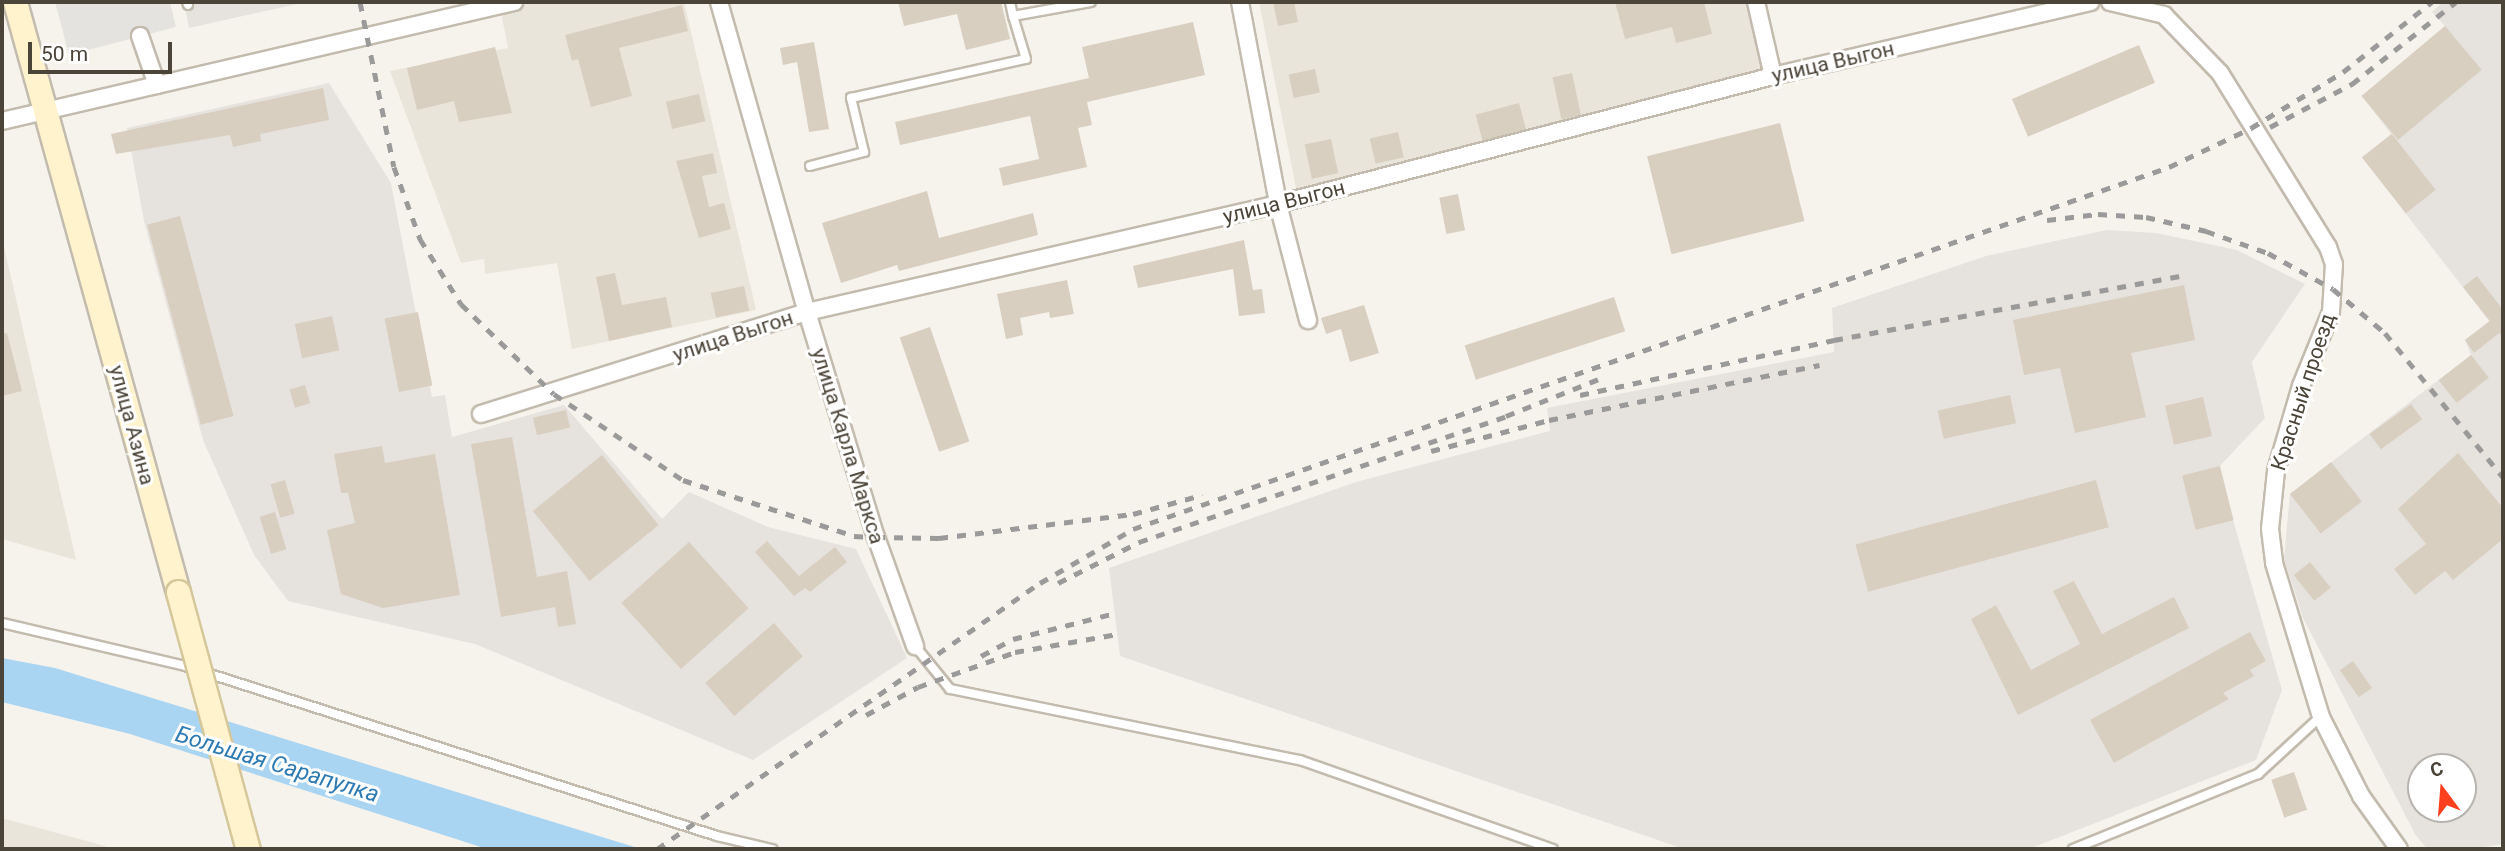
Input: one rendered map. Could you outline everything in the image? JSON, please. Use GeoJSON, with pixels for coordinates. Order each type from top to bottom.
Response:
{"type":"FeatureCollection","features":[{"type":"Feature","properties":{"kind":"main road","name":"улица Азина"},"geometry":{"type":"LineString","coordinates":[[15,2],[248,849]]}},
{"type":"Feature","properties":{"kind":"street"},"geometry":{"type":"LineString","coordinates":[[2,121],[514,2]]}},
{"type":"Feature","properties":{"kind":"street","name":"улица Карла Маркса"},"geometry":{"type":"LineString","coordinates":[[719,2],[807,312],[876,537],[915,646]]}},
{"type":"Feature","properties":{"kind":"street"},"geometry":{"type":"LineString","coordinates":[[1240,2],[1278,204],[1308,320]]}},
{"type":"Feature","properties":{"kind":"street"},"geometry":{"type":"LineString","coordinates":[[1756,2],[1773,76]]}},
{"type":"Feature","properties":{"kind":"street","name":"улица Выгон"},"geometry":{"type":"LineString","coordinates":[[481,414],[807,312],[1278,204],[1773,76],[2090,2]]}},
{"type":"Feature","properties":{"kind":"street","name":"Красный проезд"},"geometry":{"type":"LineString","coordinates":[[2109,2],[2164,15],[2220,73],[2328,247],[2334,264],[2331,313],[2301,386],[2270,506],[2274,564],[2321,717],[2361,796],[2399,849]]}},
{"type":"Feature","properties":{"kind":"street"},"geometry":{"type":"LineString","coordinates":[[140,36],[157,85]]}},
{"type":"Feature","properties":{"kind":"lane"},"geometry":{"type":"LineString","coordinates":[[810,166],[864,152],[851,98],[1026,59],[1010,2]]}},
{"type":"Feature","properties":{"kind":"lane"},"geometry":{"type":"LineString","coordinates":[[1013,16],[1091,2]]}},
{"type":"Feature","properties":{"kind":"lane"},"geometry":{"type":"LineString","coordinates":[[2,624],[185,666],[716,836],[772,849]]}},
{"type":"Feature","properties":{"kind":"lane"},"geometry":{"type":"LineString","coordinates":[[915,646],[950,689],[1300,760],[1553,849]]}},
{"type":"Feature","properties":{"kind":"lane"},"geometry":{"type":"LineString","coordinates":[[2073,849],[2258,774],[2321,717]]}},
{"type":"Feature","properties":{"kind":"shaded area"},"geometry":{"type":"Polygon","coordinates":[[[55,2],[170,2],[176,27],[69,55],[55,2]]]}},
{"type":"Feature","properties":{"kind":"shaded area"},"geometry":{"type":"Polygon","coordinates":[[[184,2],[306,2],[189,28],[184,2]]]}},
{"type":"Feature","properties":{"kind":"shaded area"},"geometry":{"type":"Polygon","coordinates":[[[499,2],[684,2],[756,310],[572,349],[557,263],[485,274],[484,259],[461,263],[390,71],[508,48],[499,2]]]}},
{"type":"Feature","properties":{"kind":"shaded area"},"geometry":{"type":"Polygon","coordinates":[[[1259,2],[1750,2],[1767,72],[1297,193],[1259,2]]]}},
{"type":"Feature","properties":{"kind":"shaded area"},"geometry":{"type":"Polygon","coordinates":[[[2443,2],[2503,2],[2503,844],[2470,849],[2427,849],[2409,823],[2477,823],[2477,753],[2407,753],[2407,819],[2303,618],[2284,559],[2290,494],[2471,355],[2465,340],[2489,321],[2362,157],[2391,134],[2362,96],[2445,26],[2432,12],[2443,2]]]}},
{"type":"Feature","properties":{"kind":"shaded area"},"geometry":{"type":"Polygon","coordinates":[[[329,83],[391,183],[432,397],[445,395],[452,437],[564,405],[662,519],[689,492],[768,527],[856,549],[907,658],[753,760],[475,644],[288,601],[254,555],[203,440],[144,221],[127,128],[329,83]]]}},
{"type":"Feature","properties":{"kind":"shaded area"},"geometry":{"type":"Polygon","coordinates":[[[2107,230],[2156,233],[2237,250],[2305,284],[2252,362],[2265,418],[2218,468],[2282,690],[2256,760],[2029,849],[1684,849],[1120,656],[1109,568],[1356,482],[1550,431],[1547,408],[1834,352],[1832,308],[1986,256],[2107,230]]]}},
{"type":"Feature","properties":{"kind":"shaded area"},"geometry":{"type":"Polygon","coordinates":[[[2,238],[76,560],[2,539],[2,238]]]}},
{"type":"Feature","properties":{"kind":"shaded area"},"geometry":{"type":"Polygon","coordinates":[[[2,818],[105,846],[105,849],[2,849],[2,818]]]}},
{"type":"Feature","properties":{"kind":"water","name":"Большая Сарапулка"},"geometry":{"type":"Polygon","coordinates":[[[2,658],[55,668],[641,849],[487,849],[130,734],[2,702],[2,658]]]}},
{"type":"Feature","properties":{"kind":"building"},"geometry":{"type":"Polygon","coordinates":[[[898,2],[1001,2],[1010,39],[966,50],[957,14],[904,26],[898,2]]]}},
{"type":"Feature","properties":{"kind":"building"},"geometry":{"type":"Polygon","coordinates":[[[1273,2],[1294,2],[1298,22],[1278,26],[1273,2]]]}},
{"type":"Feature","properties":{"kind":"building"},"geometry":{"type":"Polygon","coordinates":[[[1615,2],[1704,2],[1712,34],[1676,43],[1672,27],[1625,39],[1615,2]]]}},
{"type":"Feature","properties":{"kind":"building"},"geometry":{"type":"Polygon","coordinates":[[[682,5],[688,31],[619,48],[632,96],[591,107],[578,59],[572,61],[565,35],[682,5]]]}},
{"type":"Feature","properties":{"kind":"building"},"geometry":{"type":"Polygon","coordinates":[[[1193,22],[1205,75],[1087,102],[1092,125],[1078,128],[1087,167],[1003,186],[999,168],[1039,159],[1030,116],[900,145],[895,122],[1089,78],[1082,47],[1193,22]]]}},
{"type":"Feature","properties":{"kind":"building"},"geometry":{"type":"Polygon","coordinates":[[[2445,26],[2482,70],[2398,140],[2362,96],[2445,26]]]}},
{"type":"Feature","properties":{"kind":"building"},"geometry":{"type":"Polygon","coordinates":[[[814,42],[829,129],[809,132],[797,62],[783,65],[780,48],[814,42]]]}},
{"type":"Feature","properties":{"kind":"building"},"geometry":{"type":"Polygon","coordinates":[[[2139,45],[2155,83],[2028,137],[2012,99],[2139,45]]]}},
{"type":"Feature","properties":{"kind":"building"},"geometry":{"type":"Polygon","coordinates":[[[495,47],[512,113],[459,122],[454,101],[417,110],[407,68],[495,47]]]}},
{"type":"Feature","properties":{"kind":"building"},"geometry":{"type":"Polygon","coordinates":[[[1315,69],[1320,92],[1294,98],[1289,75],[1315,69]]]}},
{"type":"Feature","properties":{"kind":"building"},"geometry":{"type":"Polygon","coordinates":[[[1572,73],[1581,115],[1561,119],[1552,77],[1572,73]]]}},
{"type":"Feature","properties":{"kind":"building"},"geometry":{"type":"Polygon","coordinates":[[[323,88],[329,120],[260,134],[261,141],[233,147],[230,135],[116,154],[111,134],[323,88]]]}},
{"type":"Feature","properties":{"kind":"building"},"geometry":{"type":"Polygon","coordinates":[[[699,94],[705,121],[672,129],[666,102],[699,94]]]}},
{"type":"Feature","properties":{"kind":"building"},"geometry":{"type":"Polygon","coordinates":[[[1519,103],[1526,129],[1483,141],[1476,115],[1519,103]]]}},
{"type":"Feature","properties":{"kind":"building"},"geometry":{"type":"Polygon","coordinates":[[[1780,123],[1804,221],[1672,254],[1647,156],[1780,123]]]}},
{"type":"Feature","properties":{"kind":"building"},"geometry":{"type":"Polygon","coordinates":[[[1398,132],[1404,157],[1376,164],[1370,139],[1398,132]]]}},
{"type":"Feature","properties":{"kind":"building"},"geometry":{"type":"Polygon","coordinates":[[[2392,134],[2436,190],[2406,213],[2362,157],[2392,134]]]}},
{"type":"Feature","properties":{"kind":"building"},"geometry":{"type":"Polygon","coordinates":[[[1331,139],[1338,173],[1312,179],[1305,145],[1331,139]]]}},
{"type":"Feature","properties":{"kind":"building"},"geometry":{"type":"Polygon","coordinates":[[[713,153],[717,173],[702,176],[709,207],[724,203],[731,229],[699,238],[676,161],[713,153]]]}},
{"type":"Feature","properties":{"kind":"building"},"geometry":{"type":"Polygon","coordinates":[[[927,191],[939,238],[1033,213],[1038,235],[899,271],[897,265],[841,283],[822,223],[927,191]]]}},
{"type":"Feature","properties":{"kind":"building"},"geometry":{"type":"Polygon","coordinates":[[[1458,194],[1465,230],[1446,234],[1439,198],[1458,194]]]}},
{"type":"Feature","properties":{"kind":"building"},"geometry":{"type":"Polygon","coordinates":[[[180,216],[234,416],[201,425],[147,225],[180,216]]]}},
{"type":"Feature","properties":{"kind":"building"},"geometry":{"type":"Polygon","coordinates":[[[1244,240],[1253,290],[1262,289],[1265,313],[1239,316],[1233,269],[1138,288],[1133,266],[1244,240]]]}},
{"type":"Feature","properties":{"kind":"building"},"geometry":{"type":"Polygon","coordinates":[[[615,273],[622,305],[666,297],[672,327],[609,341],[596,277],[615,273]]]}},
{"type":"Feature","properties":{"kind":"building"},"geometry":{"type":"Polygon","coordinates":[[[2477,276],[2503,310],[2503,338],[2499,333],[2474,353],[2465,340],[2490,321],[2463,287],[2477,276]]]}},
{"type":"Feature","properties":{"kind":"building"},"geometry":{"type":"Polygon","coordinates":[[[1067,280],[1074,314],[1050,318],[1049,312],[1020,318],[1023,335],[1006,339],[997,294],[1067,280]]]}},
{"type":"Feature","properties":{"kind":"building"},"geometry":{"type":"Polygon","coordinates":[[[2184,285],[2195,340],[2131,353],[2146,417],[2075,433],[2060,368],[2024,375],[2013,320],[2184,285]]]}},
{"type":"Feature","properties":{"kind":"building"},"geometry":{"type":"Polygon","coordinates":[[[744,286],[749,310],[716,318],[711,293],[744,286]]]}},
{"type":"Feature","properties":{"kind":"building"},"geometry":{"type":"Polygon","coordinates":[[[1614,297],[1625,331],[1476,380],[1465,346],[1614,297]]]}},
{"type":"Feature","properties":{"kind":"building"},"geometry":{"type":"Polygon","coordinates":[[[1364,305],[1379,353],[1350,362],[1341,329],[1326,334],[1321,318],[1364,305]]]}},
{"type":"Feature","properties":{"kind":"building"},"geometry":{"type":"Polygon","coordinates":[[[418,312],[432,386],[399,392],[385,318],[418,312]]]}},
{"type":"Feature","properties":{"kind":"building"},"geometry":{"type":"Polygon","coordinates":[[[332,316],[339,350],[302,358],[295,324],[332,316]]]}},
{"type":"Feature","properties":{"kind":"building"},"geometry":{"type":"Polygon","coordinates":[[[930,327],[969,441],[939,452],[900,337],[930,327]]]}},
{"type":"Feature","properties":{"kind":"building"},"geometry":{"type":"Polygon","coordinates":[[[7,333],[22,391],[2,396],[2,334],[7,333]]]}},
{"type":"Feature","properties":{"kind":"building"},"geometry":{"type":"Polygon","coordinates":[[[2471,355],[2489,378],[2457,403],[2439,380],[2471,355]]]}},
{"type":"Feature","properties":{"kind":"building"},"geometry":{"type":"Polygon","coordinates":[[[305,385],[310,403],[295,408],[290,389],[305,385]]]}},
{"type":"Feature","properties":{"kind":"building"},"geometry":{"type":"Polygon","coordinates":[[[2010,395],[2016,423],[1944,439],[1938,410],[2010,395]]]}},
{"type":"Feature","properties":{"kind":"building"},"geometry":{"type":"Polygon","coordinates":[[[2203,397],[2212,436],[2174,445],[2165,406],[2203,397]]]}},
{"type":"Feature","properties":{"kind":"building"},"geometry":{"type":"Polygon","coordinates":[[[2411,404],[2422,419],[2381,449],[2370,434],[2411,404]]]}},
{"type":"Feature","properties":{"kind":"building"},"geometry":{"type":"Polygon","coordinates":[[[566,410],[570,428],[537,435],[533,418],[566,410]]]}},
{"type":"Feature","properties":{"kind":"building"},"geometry":{"type":"Polygon","coordinates":[[[512,437],[537,577],[567,571],[576,624],[558,627],[555,607],[501,617],[471,444],[512,437]]]}},
{"type":"Feature","properties":{"kind":"building"},"geometry":{"type":"Polygon","coordinates":[[[382,446],[385,463],[435,454],[460,595],[383,608],[341,594],[327,530],[355,523],[348,493],[341,493],[334,454],[382,446]]]}},
{"type":"Feature","properties":{"kind":"building"},"geometry":{"type":"Polygon","coordinates":[[[2458,453],[2503,508],[2503,539],[2453,580],[2445,571],[2415,595],[2394,569],[2426,544],[2398,509],[2458,453]]]}},
{"type":"Feature","properties":{"kind":"building"},"geometry":{"type":"Polygon","coordinates":[[[602,455],[659,525],[589,581],[533,511],[602,455]]]}},
{"type":"Feature","properties":{"kind":"building"},"geometry":{"type":"Polygon","coordinates":[[[2331,462],[2362,501],[2321,533],[2290,494],[2331,462]]]}},
{"type":"Feature","properties":{"kind":"building"},"geometry":{"type":"Polygon","coordinates":[[[2220,466],[2234,520],[2196,530],[2182,475],[2220,466]]]}},
{"type":"Feature","properties":{"kind":"building"},"geometry":{"type":"Polygon","coordinates":[[[285,480],[295,514],[280,518],[271,484],[285,480]]]}},
{"type":"Feature","properties":{"kind":"building"},"geometry":{"type":"Polygon","coordinates":[[[2096,480],[2109,527],[1868,592],[1855,544],[2096,480]]]}},
{"type":"Feature","properties":{"kind":"building"},"geometry":{"type":"Polygon","coordinates":[[[275,512],[286,549],[271,554],[260,517],[275,512]]]}},
{"type":"Feature","properties":{"kind":"building"},"geometry":{"type":"Polygon","coordinates":[[[767,541],[799,576],[835,547],[847,562],[810,592],[805,588],[794,596],[755,552],[767,541]]]}},
{"type":"Feature","properties":{"kind":"building"},"geometry":{"type":"Polygon","coordinates":[[[689,542],[749,608],[681,669],[621,603],[689,542]]]}},
{"type":"Feature","properties":{"kind":"building"},"geometry":{"type":"Polygon","coordinates":[[[2310,562],[2331,588],[2314,601],[2294,575],[2310,562]]]}},
{"type":"Feature","properties":{"kind":"building"},"geometry":{"type":"Polygon","coordinates":[[[2074,581],[2102,634],[2174,597],[2189,628],[2018,715],[1971,619],[1996,605],[2031,670],[2080,644],[2053,591],[2074,581]]]}},
{"type":"Feature","properties":{"kind":"building"},"geometry":{"type":"Polygon","coordinates":[[[774,623],[803,656],[734,716],[705,683],[774,623]]]}},
{"type":"Feature","properties":{"kind":"building"},"geometry":{"type":"Polygon","coordinates":[[[2250,632],[2266,661],[2250,670],[2254,676],[2223,693],[2229,699],[2114,763],[2090,720],[2250,632]]]}},
{"type":"Feature","properties":{"kind":"building"},"geometry":{"type":"Polygon","coordinates":[[[2353,661],[2372,688],[2359,697],[2340,670],[2353,661]]]}},
{"type":"Feature","properties":{"kind":"building"},"geometry":{"type":"Polygon","coordinates":[[[2294,772],[2307,810],[2284,818],[2271,780],[2294,772]]]}},
{"type":"Feature","properties":{"kind":"railway"},"geometry":{"type":"LineString","coordinates":[[360,2],[394,167],[420,239],[461,304],[554,394],[683,480],[854,536],[876,537],[939,538],[1133,514],[1202,495]]}},
{"type":"Feature","properties":{"kind":"railway"},"geometry":{"type":"LineString","coordinates":[[657,849],[1040,583],[1133,529],[2169,167],[2251,128],[2343,72],[2432,2]]}},
{"type":"Feature","properties":{"kind":"railway"},"geometry":{"type":"LineString","coordinates":[[2270,127],[2352,84],[2456,2]]}},
{"type":"Feature","properties":{"kind":"railway"},"geometry":{"type":"LineString","coordinates":[[2047,220],[2098,214],[2146,217],[2206,231],[2268,253],[2333,289],[2385,333],[2503,477]]}},
{"type":"Feature","properties":{"kind":"railway"},"geometry":{"type":"LineString","coordinates":[[1580,395],[1834,340],[2181,276]]}},
{"type":"Feature","properties":{"kind":"railway"},"geometry":{"type":"LineString","coordinates":[[1431,451],[1549,420],[1819,365]]}},
{"type":"Feature","properties":{"kind":"railway"},"geometry":{"type":"LineString","coordinates":[[1058,583],[1139,542],[1506,416],[1604,377]]}},
{"type":"Feature","properties":{"kind":"railway"},"geometry":{"type":"LineString","coordinates":[[981,656],[1013,639],[1115,613]]}},
{"type":"Feature","properties":{"kind":"railway"},"geometry":{"type":"LineString","coordinates":[[866,715],[918,687],[1015,652],[1117,634]]}}]}
